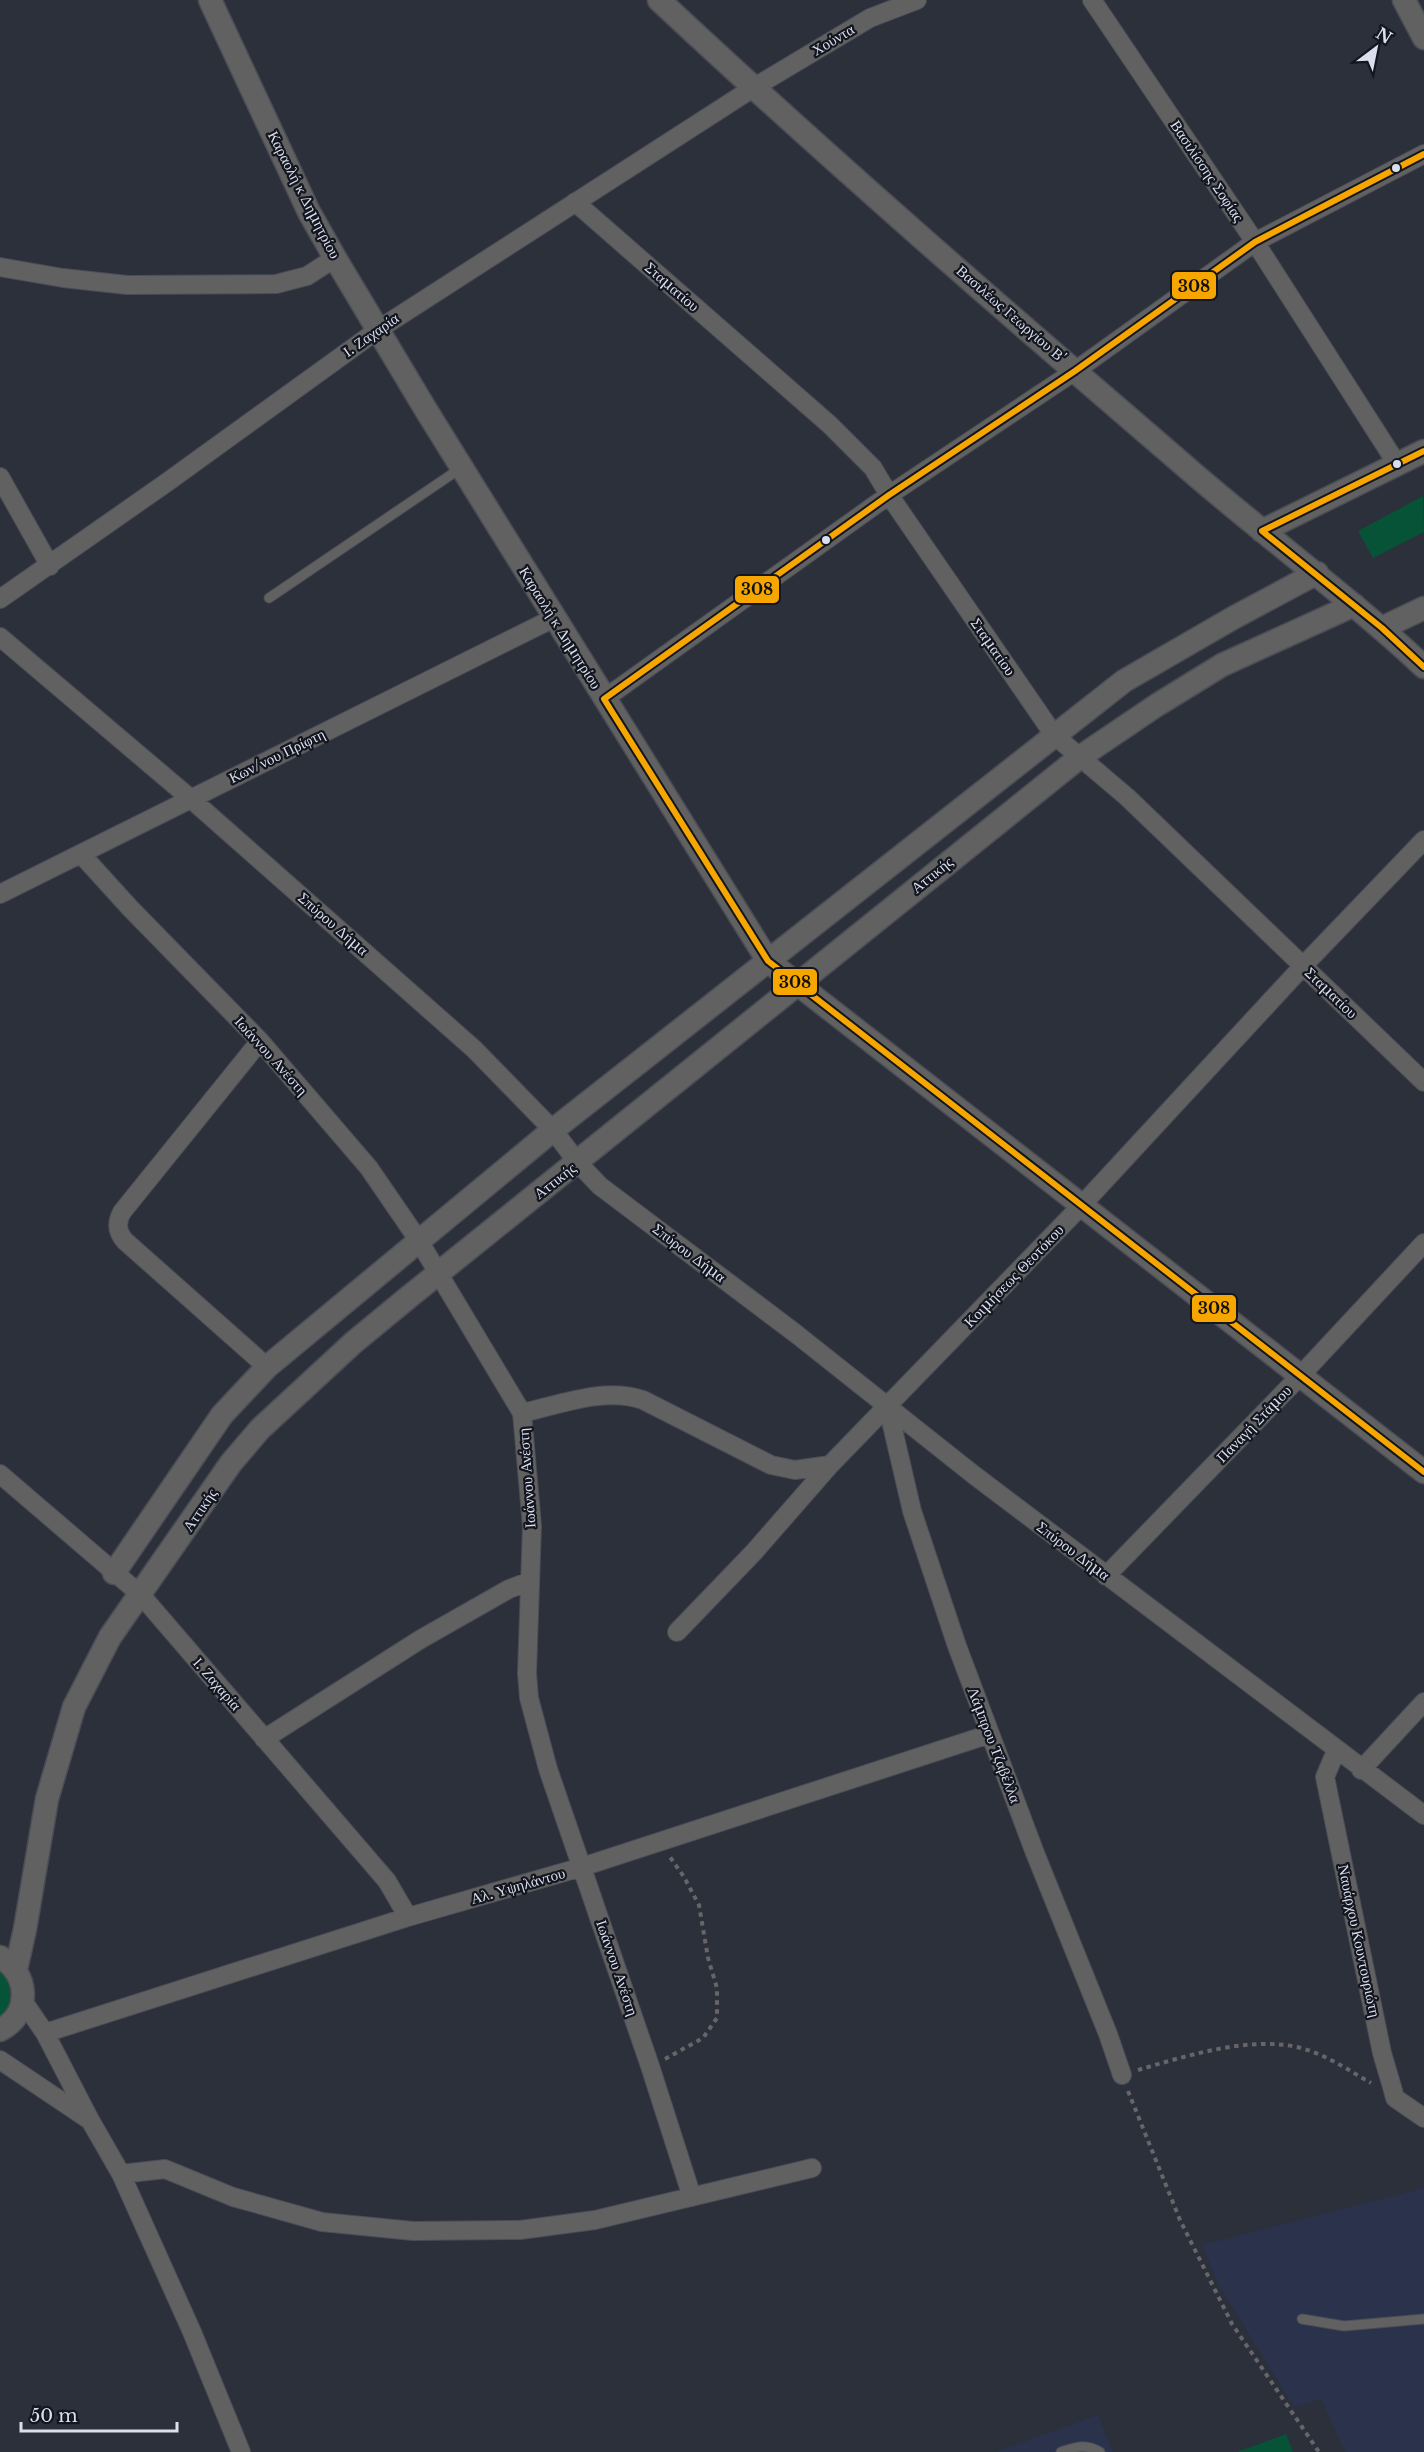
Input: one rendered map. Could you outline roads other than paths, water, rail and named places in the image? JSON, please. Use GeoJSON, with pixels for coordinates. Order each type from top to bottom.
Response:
{"type":"FeatureCollection","features":[{"type":"Feature","properties":{"kind":"street","name":"Καραολή κ Δημητρίου"},"geometry":{"type":"LineString","coordinates":[[210,0],[309,212],[335,258],[554,618],[768,961],[798,982],[1081,1206],[1424,1472]]}},
{"type":"Feature","properties":{"kind":"street","name":"Βασιλέως Γεωργίου Β'"},"geometry":{"type":"LineString","coordinates":[[659,0],[753,88],[1076,371],[1262,531],[1317,573],[1382,628],[1424,667]]}},
{"type":"Feature","properties":{"kind":"street","name":"Χούντα"},"geometry":{"type":"LineString","coordinates":[[753,88],[870,18],[917,0]]}},
{"type":"Feature","properties":{"kind":"street","name":"Βασιλίσσης Σοφίας"},"geometry":{"type":"LineString","coordinates":[[1092,0],[1255,242],[1397,464]]}},
{"type":"Feature","properties":{"kind":"street"},"geometry":{"type":"LineString","coordinates":[[1404,0],[1424,38]]}},
{"type":"Feature","properties":{"kind":"street","name":"Ι. Ζαχαρία"},"geometry":{"type":"LineString","coordinates":[[0,599],[50,566],[379,329],[753,88]]}},
{"type":"Feature","properties":{"kind":"street"},"geometry":{"type":"LineString","coordinates":[[604,699],[889,495],[1076,371],[1255,242],[1424,154]]}},
{"type":"Feature","properties":{"kind":"street","name":"Σταματίου"},"geometry":{"type":"LineString","coordinates":[[574,202],[830,425],[873,468],[889,495],[1054,735],[1127,797],[1424,1082]]}},
{"type":"Feature","properties":{"kind":"street"},"geometry":{"type":"LineString","coordinates":[[0,267],[63,278],[127,285],[276,284],[307,276],[335,258]]}},
{"type":"Feature","properties":{"kind":"street"},"geometry":{"type":"LineString","coordinates":[[1262,531],[1424,451]]}},
{"type":"Feature","properties":{"kind":"street"},"geometry":{"type":"LineString","coordinates":[[0,477],[50,566]]}},
{"type":"Feature","properties":{"kind":"street"},"geometry":{"type":"LineString","coordinates":[[114,1573],[222,1415],[267,1367],[419,1240],[552,1130],[1124,681],[1317,573]]}},
{"type":"Feature","properties":{"kind":"street","name":"Αττικής"},"geometry":{"type":"LineString","coordinates":[[8,1963],[25,1929],[47,1799],[74,1707],[110,1637],[141,1596],[231,1463],[260,1429],[353,1343],[1080,757],[1222,665],[1354,605]]}},
{"type":"Feature","properties":{"kind":"street"},"geometry":{"type":"LineString","coordinates":[[1382,628],[1424,608]]}},
{"type":"Feature","properties":{"kind":"street","name":"Κων/νου Πρίφτη"},"geometry":{"type":"LineString","coordinates":[[0,894],[554,618]]}},
{"type":"Feature","properties":{"kind":"street","name":"Σπύρου Δήμα"},"geometry":{"type":"LineString","coordinates":[[0,636],[191,799],[474,1049],[552,1130],[600,1186],[776,1319],[1106,1576],[1361,1770],[1424,1815]]}},
{"type":"Feature","properties":{"kind":"street","name":"Κοιμήσεως Θεοτόκου"},"geometry":{"type":"LineString","coordinates":[[677,1632],[754,1552],[830,1465],[888,1408],[1081,1206],[1303,966],[1424,840]]}},
{"type":"Feature","properties":{"kind":"street","name":"Ιωάννου Ανέστη"},"geometry":{"type":"LineString","coordinates":[[81,854],[138,917],[260,1041],[369,1168],[419,1240],[522,1413],[532,1526],[527,1672],[530,1698],[549,1769],[692,2197]]}},
{"type":"Feature","properties":{"kind":"street"},"geometry":{"type":"LineString","coordinates":[[260,1041],[122,1212],[117,1224],[121,1237],[125,1241],[267,1367]]}},
{"type":"Feature","properties":{"kind":"street","name":"Παναγή Στάμου"},"geometry":{"type":"LineString","coordinates":[[1106,1576],[1301,1375],[1424,1243]]}},
{"type":"Feature","properties":{"kind":"street"},"geometry":{"type":"LineString","coordinates":[[522,1413],[605,1394],[628,1395],[771,1465],[795,1470],[830,1465]]}},
{"type":"Feature","properties":{"kind":"street","name":"Λάμπρου Τζαβέλλα"},"geometry":{"type":"LineString","coordinates":[[888,1408],[912,1511],[957,1646],[1122,2075]]}},
{"type":"Feature","properties":{"kind":"street","name":"Ι. Ζαχαρία"},"geometry":{"type":"LineString","coordinates":[[0,1474],[141,1596],[387,1881],[408,1917]]}},
{"type":"Feature","properties":{"kind":"street"},"geometry":{"type":"LineString","coordinates":[[264,1739],[421,1639],[509,1589],[530,1581]]}},
{"type":"Feature","properties":{"kind":"street"},"geometry":{"type":"LineString","coordinates":[[1361,1770],[1424,1702]]}},
{"type":"Feature","properties":{"kind":"street","name":"Αλ. Υψηλάντου"},"geometry":{"type":"LineString","coordinates":[[45,2033],[408,1917],[582,1867],[990,1734]]}},
{"type":"Feature","properties":{"kind":"street","name":"Ναυάρχου Κουντουριώτη"},"geometry":{"type":"LineString","coordinates":[[1336,1751],[1325,1778],[1382,2053],[1395,2098],[1424,2118]]}},
{"type":"Feature","properties":{"kind":"street"},"geometry":{"type":"LineString","coordinates":[[0,2030],[12,2022],[23,2001],[24,1990],[8,1963]]}},
{"type":"Feature","properties":{"kind":"street"},"geometry":{"type":"LineString","coordinates":[[23,2001],[45,2033],[121,2174],[192,2332],[241,2452]]}},
{"type":"Feature","properties":{"kind":"street"},"geometry":{"type":"LineString","coordinates":[[0,2060],[90,2120]]}},
{"type":"Feature","properties":{"kind":"street"},"geometry":{"type":"LineString","coordinates":[[121,2174],[165,2169],[233,2197],[322,2222],[413,2231],[520,2230],[595,2220],[812,2168]]}},
{"type":"Feature","properties":{"kind":"lane"},"geometry":{"type":"LineString","coordinates":[[269,598],[462,468]]}},
{"type":"Feature","properties":{"kind":"lane"},"geometry":{"type":"LineString","coordinates":[[1302,2319],[1344,2326],[1424,2319]]}},
{"type":"Feature","properties":{"kind":"lane"},"geometry":{"type":"LineString","coordinates":[[1061,2452],[1079,2446],[1090,2446],[1100,2452]]}}]}
